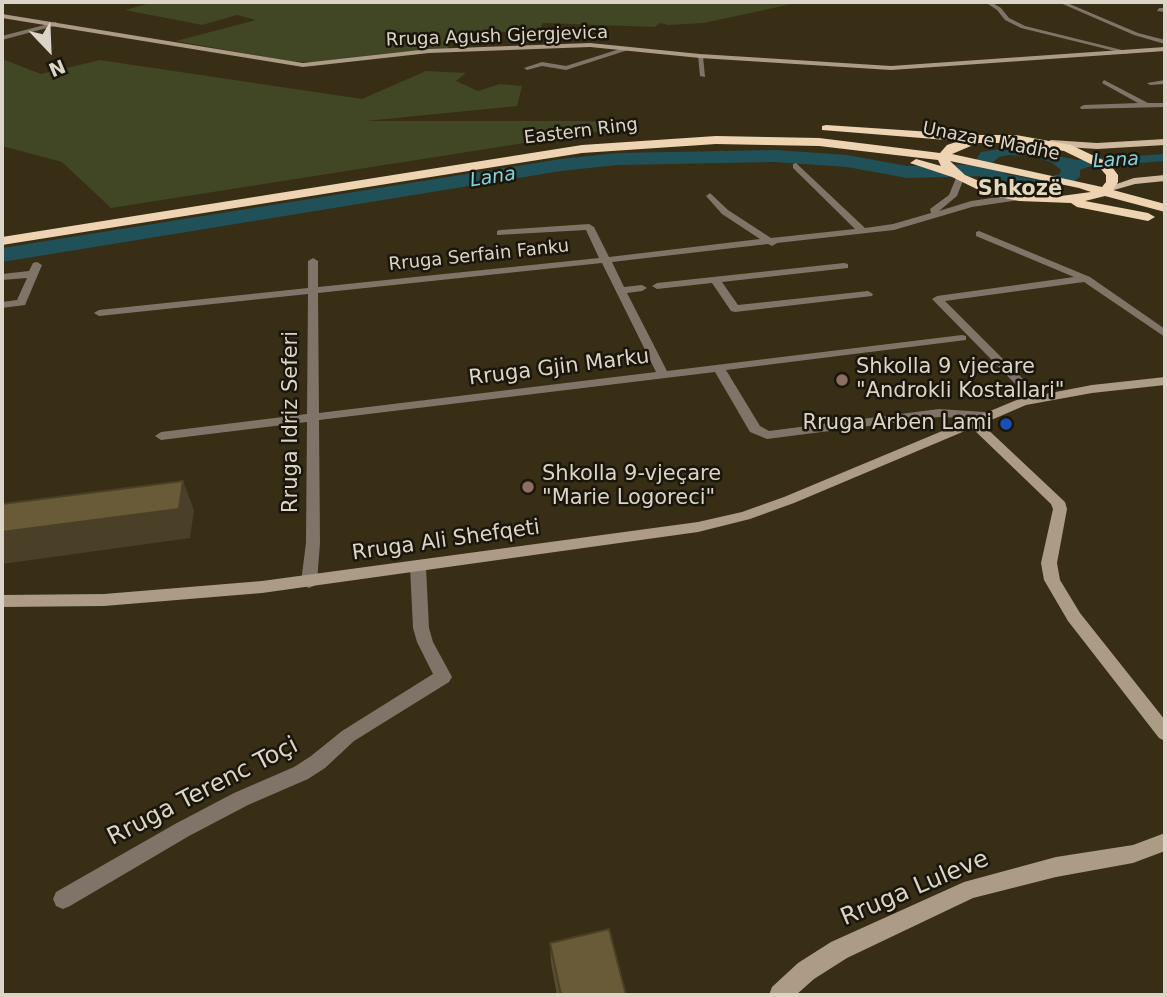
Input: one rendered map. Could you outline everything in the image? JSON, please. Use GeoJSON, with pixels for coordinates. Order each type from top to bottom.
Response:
{"type":"FeatureCollection","features":[{"type":"Feature","properties":{"kind":"highway"},"geometry":{"type":"LineString","coordinates":[[298,189],[342,190],[580,154],[646,149],[823,150],[881,156],[953,173],[994,192],[1061,200],[1081,199],[1107,189],[1112,182],[1112,174],[1105,166],[1077,151],[1051,143],[1016,139],[812,131]]}},
{"type":"Feature","properties":{"kind":"highway","name":"Unaza e Madhe"},"geometry":{"type":"LineString","coordinates":[[812,131],[863,142],[929,147],[1028,165],[1165,200]]}},
{"type":"Feature","properties":{"kind":"highway","name":"Eastern Ring"},"geometry":{"type":"LineString","coordinates":[[2,241],[600,140],[812,131]]}},
{"type":"Feature","properties":{"kind":"highway"},"geometry":{"type":"LineString","coordinates":[[298,189],[625,132]]}},
{"type":"Feature","properties":{"kind":"highway"},"geometry":{"type":"LineString","coordinates":[[953,173],[945,154],[951,148],[977,139]]}},
{"type":"Feature","properties":{"kind":"highway","name":"Eastern Ring"},"geometry":{"type":"LineString","coordinates":[[2,230],[627,144],[744,140],[863,142],[1018,170],[1165,208]]}},
{"type":"Feature","properties":{"kind":"highway"},"geometry":{"type":"LineString","coordinates":[[1061,200],[1165,222]]}},
{"type":"Feature","properties":{"kind":"main road","name":"Rruga Agush Gjergjevica"},"geometry":{"type":"LineString","coordinates":[[2,18],[56,24],[296,65],[440,51],[590,46],[891,68],[1165,49]]}},
{"type":"Feature","properties":{"kind":"main road"},"geometry":{"type":"LineString","coordinates":[[1051,143],[1097,146],[1165,142]]}},
{"type":"Feature","properties":{"kind":"main road"},"geometry":{"type":"LineString","coordinates":[[1107,189],[1134,181],[1165,178]]}},
{"type":"Feature","properties":{"kind":"main road","name":"Rruga Ali Shefqeti"},"geometry":{"type":"LineString","coordinates":[[2,601],[104,600],[309,582],[698,527],[746,516],[789,500],[978,419],[1037,399],[1165,381]]}},
{"type":"Feature","properties":{"kind":"main road"},"geometry":{"type":"LineString","coordinates":[[978,419],[1058,502],[1060,509],[1049,563],[1052,580],[1074,617],[1165,733]]}},
{"type":"Feature","properties":{"kind":"main road","name":"Rruga Luleve"},"geometry":{"type":"LineString","coordinates":[[780,995],[806,971],[839,950],[971,889],[1056,867],[1133,853],[1165,842]]}},
{"type":"Feature","properties":{"kind":"street"},"geometry":{"type":"LineString","coordinates":[[988,2],[999,9],[1005,18],[1020,26],[1127,52]]}},
{"type":"Feature","properties":{"kind":"street"},"geometry":{"type":"LineString","coordinates":[[1061,2],[1136,34],[1165,42]]}},
{"type":"Feature","properties":{"kind":"street"},"geometry":{"type":"LineString","coordinates":[[2,38],[56,24]]}},
{"type":"Feature","properties":{"kind":"street"},"geometry":{"type":"LineString","coordinates":[[527,68],[542,64],[566,68],[626,49]]}},
{"type":"Feature","properties":{"kind":"street"},"geometry":{"type":"LineString","coordinates":[[700,56],[703,76]]}},
{"type":"Feature","properties":{"kind":"street"},"geometry":{"type":"LineString","coordinates":[[1104,82],[1147,106]]}},
{"type":"Feature","properties":{"kind":"street"},"geometry":{"type":"LineString","coordinates":[[1150,83],[1165,82]]}},
{"type":"Feature","properties":{"kind":"street"},"geometry":{"type":"LineString","coordinates":[[1084,107],[1165,105]]}},
{"type":"Feature","properties":{"kind":"street"},"geometry":{"type":"LineString","coordinates":[[796,166],[863,231]]}},
{"type":"Feature","properties":{"kind":"street","name":"Rruga Serfain Fanku"},"geometry":{"type":"LineString","coordinates":[[924,218],[953,196],[953,173]]}},
{"type":"Feature","properties":{"kind":"street"},"geometry":{"type":"LineString","coordinates":[[710,196],[725,212],[772,243]]}},
{"type":"Feature","properties":{"kind":"street","name":"Rruga Serfain Fanku"},"geometry":{"type":"LineString","coordinates":[[99,313],[772,243],[905,226],[971,204],[1019,197]]}},
{"type":"Feature","properties":{"kind":"street"},"geometry":{"type":"LineString","coordinates":[[500,233],[589,227],[663,375]]}},
{"type":"Feature","properties":{"kind":"street"},"geometry":{"type":"LineString","coordinates":[[979,234],[1086,279],[1165,334]]}},
{"type":"Feature","properties":{"kind":"street","name":"Rruga Idriz Seferi"},"geometry":{"type":"LineString","coordinates":[[309,582],[313,543],[313,261]]}},
{"type":"Feature","properties":{"kind":"street"},"geometry":{"type":"LineString","coordinates":[[657,286],[844,266]]}},
{"type":"Feature","properties":{"kind":"street"},"geometry":{"type":"LineString","coordinates":[[2,277],[35,269],[21,303],[2,305]]}},
{"type":"Feature","properties":{"kind":"street"},"geometry":{"type":"LineString","coordinates":[[1037,399],[937,299],[1086,279]]}},
{"type":"Feature","properties":{"kind":"street"},"geometry":{"type":"LineString","coordinates":[[715,280],[735,309],[868,294]]}},
{"type":"Feature","properties":{"kind":"street"},"geometry":{"type":"LineString","coordinates":[[621,290],[642,288]]}},
{"type":"Feature","properties":{"kind":"street","name":"Rruga Gjin Marku"},"geometry":{"type":"LineString","coordinates":[[161,436],[962,338]]}},
{"type":"Feature","properties":{"kind":"street"},"geometry":{"type":"LineString","coordinates":[[719,368],[755,429],[767,435],[939,413],[957,412],[978,419]]}},
{"type":"Feature","properties":{"kind":"street","name":"Rruga Terenc Toçi"},"geometry":{"type":"LineString","coordinates":[[62,899],[182,830],[309,768],[348,736],[443,677],[421,628],[418,567]]}},
{"type":"Feature","properties":{"kind":"green space"},"geometry":{"type":"Polygon","coordinates":[[[147,2],[801,2],[704,23],[660,23],[655,27],[543,23],[532,43],[510,43],[510,32],[458,32],[447,49],[313,62],[289,61],[176,41],[256,20],[237,15],[202,25],[125,10],[150,3],[147,2]]]}},
{"type":"Feature","properties":{"kind":"green space"},"geometry":{"type":"Polygon","coordinates":[[[100,60],[362,99],[426,71],[466,73],[456,81],[478,91],[500,84],[522,86],[517,106],[366,121],[586,121],[620,123],[620,128],[111,208],[62,162],[2,146],[2,61],[41,74],[100,60]]]}},
{"type":"Feature","properties":{"kind":"water"},"geometry":{"type":"Polygon","coordinates":[[[1000,149],[1030,150],[1077,160],[1165,154],[1165,161],[1088,167],[1080,170],[1080,176],[1072,184],[1041,188],[968,174],[960,168],[973,165],[981,152],[1000,149]],[[1008,155],[999,157],[992,163],[993,167],[1006,174],[1037,180],[1060,174],[1061,170],[1051,162],[1030,156],[1008,155]]]}},
{"type":"Feature","properties":{"kind":"building"},"geometry":{"type":"Polygon","coordinates":[[[183,481],[179,509],[2,532],[2,504],[183,481]]]}},
{"type":"Feature","properties":{"kind":"building"},"geometry":{"type":"Polygon","coordinates":[[[609,929],[626,995],[561,995],[550,943],[609,929]]]}},
{"type":"Feature","properties":{"kind":"waterway","name":"Lana"},"geometry":{"type":"LineString","coordinates":[[2,255],[561,165],[617,159],[775,156],[847,161],[907,172],[988,170]]}},
{"type":"Feature","properties":{"kind":"place","name":"Shkolla 9 vjecare \"Androkli Kostallari\""},"geometry":{"type":"Point","coordinates":[842,380]}},
{"type":"Feature","properties":{"kind":"place","name":"Rruga Arben Lami"},"geometry":{"type":"Point","coordinates":[1006,424]}},
{"type":"Feature","properties":{"kind":"place","name":"Shkolla 9-vjeçare \"Marie Logoreci\""},"geometry":{"type":"Point","coordinates":[528,487]}},
{"type":"Feature","properties":{"kind":"district","name":"Shkozë"},"geometry":{"type":"Point","coordinates":[1020,190]}}]}
